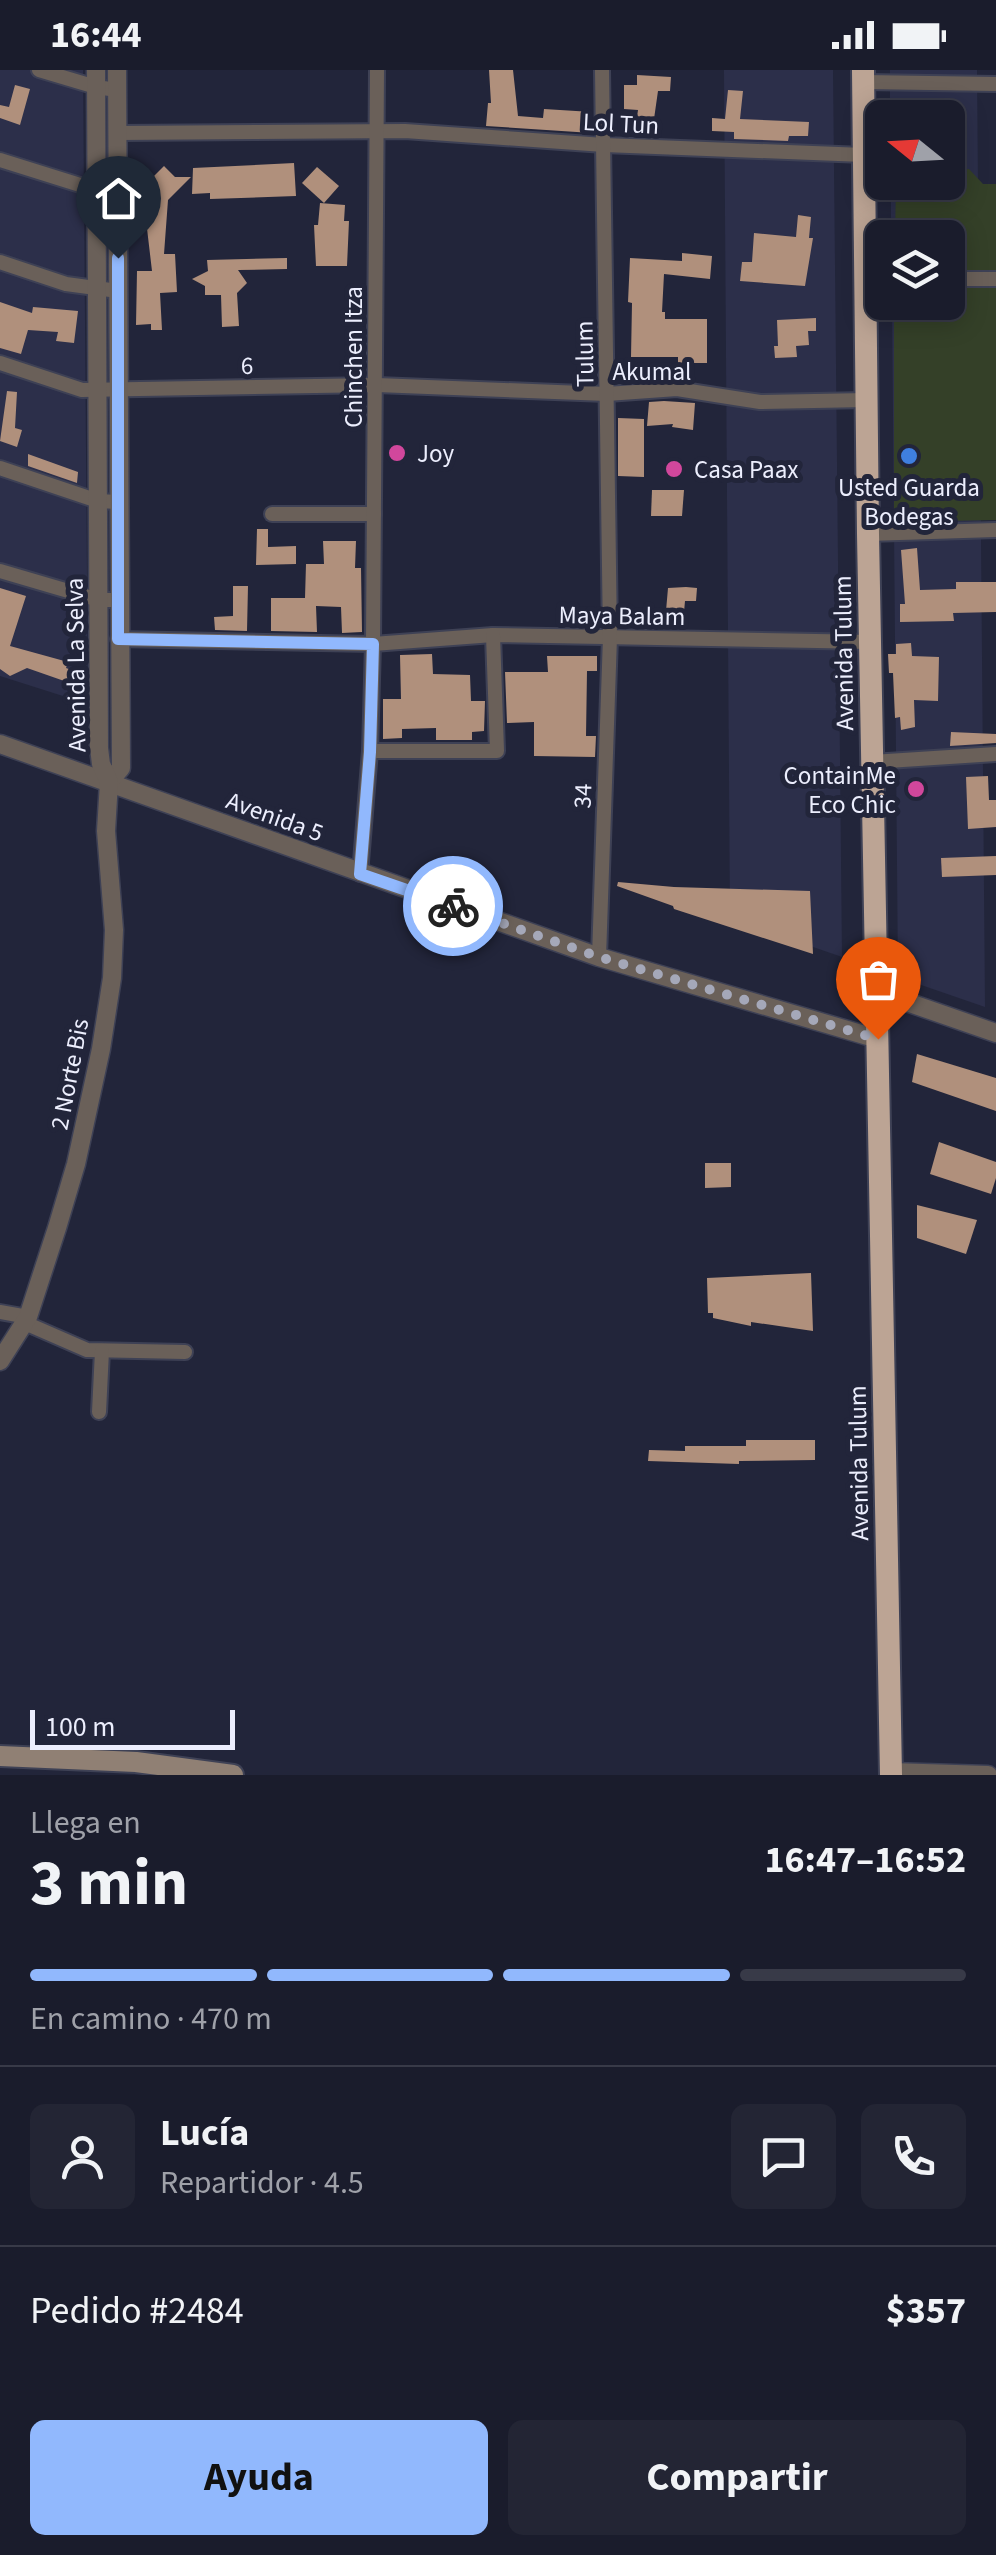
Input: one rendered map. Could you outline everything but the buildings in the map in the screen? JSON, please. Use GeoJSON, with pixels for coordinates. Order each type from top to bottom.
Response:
{"type":"FeatureCollection","features":[{"type":"Feature","properties":{"kind":"highway","name":"Avenida Tulum"},"geometry":{"type":"LineString","coordinates":[[864,76],[864,156],[870,220]]}},
{"type":"Feature","properties":{"kind":"highway","name":"Avenida Tulum"},"geometry":{"type":"LineString","coordinates":[[873,320],[868,534],[891,1774]]}},
{"type":"Feature","properties":{"kind":"main road"},"geometry":{"type":"LineString","coordinates":[[0,1756],[136,1762],[233,1775]]}},
{"type":"Feature","properties":{"kind":"street"},"geometry":{"type":"LineString","coordinates":[[39,70],[96,79],[117,90]]}},
{"type":"Feature","properties":{"kind":"street","name":"Avenida La Selva"},"geometry":{"type":"LineString","coordinates":[[96,79],[98,502],[108,600],[118,639],[121,768],[109,782],[101,764],[100,748],[108,600],[118,502],[117,70]]}},
{"type":"Feature","properties":{"kind":"street","name":"Chinchen Itza"},"geometry":{"type":"LineString","coordinates":[[360,874],[370,752],[373,644],[377,70]]}},
{"type":"Feature","properties":{"kind":"street","name":"Tulum"},"geometry":{"type":"LineString","coordinates":[[602,70],[610,637]]}},
{"type":"Feature","properties":{"kind":"street"},"geometry":{"type":"LineString","coordinates":[[864,76],[996,84]]}},
{"type":"Feature","properties":{"kind":"street","name":"Lol Tun"},"geometry":{"type":"LineString","coordinates":[[118,133],[374,130],[864,156]]}},
{"type":"Feature","properties":{"kind":"street"},"geometry":{"type":"LineString","coordinates":[[0,160],[96,190],[118,191]]}},
{"type":"Feature","properties":{"kind":"street"},"geometry":{"type":"LineString","coordinates":[[0,262],[66,284],[118,290]]}},
{"type":"Feature","properties":{"kind":"street"},"geometry":{"type":"LineString","coordinates":[[965,279],[996,279]]}},
{"type":"Feature","properties":{"kind":"street","name":"6"},"geometry":{"type":"LineString","coordinates":[[0,363],[71,388],[98,390],[376,385]]}},
{"type":"Feature","properties":{"kind":"street","name":"Akumal"},"geometry":{"type":"LineString","coordinates":[[376,385],[607,394],[676,389],[760,402],[868,400]]}},
{"type":"Feature","properties":{"kind":"street"},"geometry":{"type":"LineString","coordinates":[[0,468],[98,502],[118,502]]}},
{"type":"Feature","properties":{"kind":"street"},"geometry":{"type":"LineString","coordinates":[[272,514],[374,514]]}},
{"type":"Feature","properties":{"kind":"street"},"geometry":{"type":"LineString","coordinates":[[868,534],[996,530]]}},
{"type":"Feature","properties":{"kind":"street"},"geometry":{"type":"LineString","coordinates":[[0,571],[108,600]]}},
{"type":"Feature","properties":{"kind":"street"},"geometry":{"type":"LineString","coordinates":[[370,752],[497,751],[493,635]]}},
{"type":"Feature","properties":{"kind":"street","name":"Maya Balam"},"geometry":{"type":"LineString","coordinates":[[118,639],[373,644],[493,635],[871,642]]}},
{"type":"Feature","properties":{"kind":"street","name":"34"},"geometry":{"type":"LineString","coordinates":[[599,957],[610,637]]}},
{"type":"Feature","properties":{"kind":"street","name":"Avenida 5"},"geometry":{"type":"LineString","coordinates":[[0,744],[599,957],[878,1039]]}},
{"type":"Feature","properties":{"kind":"street"},"geometry":{"type":"LineString","coordinates":[[872,762],[996,754]]}},
{"type":"Feature","properties":{"kind":"street","name":"2 Norte Bis"},"geometry":{"type":"LineString","coordinates":[[0,1362],[26,1320],[76,1164],[102,1049],[114,930],[106,831],[109,782]]}},
{"type":"Feature","properties":{"kind":"street"},"geometry":{"type":"LineString","coordinates":[[878,992],[996,1033]]}},
{"type":"Feature","properties":{"kind":"street"},"geometry":{"type":"LineString","coordinates":[[0,1312],[26,1320],[78,1347],[185,1352]]}},
{"type":"Feature","properties":{"kind":"street"},"geometry":{"type":"LineString","coordinates":[[99,1412],[102,1351]]}},
{"type":"Feature","properties":{"kind":"street"},"geometry":{"type":"LineString","coordinates":[[891,1774],[988,1775]]}},
{"type":"Feature","properties":{"kind":"shaded area"},"geometry":{"type":"Polygon","coordinates":[[[0,70],[83,70],[88,704],[0,676],[0,70]]]}},
{"type":"Feature","properties":{"kind":"shaded area"},"geometry":{"type":"Polygon","coordinates":[[[724,70],[833,70],[842,957],[730,918],[724,70]]]}},
{"type":"Feature","properties":{"kind":"shaded area"},"geometry":{"type":"Polygon","coordinates":[[[890,70],[977,70],[985,1007],[898,977],[892,320],[965,320],[965,220],[891,220],[891,200],[965,200],[965,100],[890,100],[890,70]]]}},
{"type":"Feature","properties":{"kind":"green space"},"geometry":{"type":"Polygon","coordinates":[[[965,169],[983,184],[996,184],[996,520],[894,522],[894,320],[965,320],[965,220],[895,220],[896,200],[965,200],[965,169]]]}},
{"type":"Feature","properties":{"kind":"way so far"},"geometry":{"type":"LineString","coordinates":[[453,906],[599,957],[878,1039]]}},
{"type":"Feature","properties":{"kind":"place","name":"Joy"},"geometry":{"type":"Point","coordinates":[397,453]}},
{"type":"Feature","properties":{"kind":"place","name":"Usted Guarda Bodegas"},"geometry":{"type":"Point","coordinates":[909,456]}},
{"type":"Feature","properties":{"kind":"place","name":"Casa Paax"},"geometry":{"type":"Point","coordinates":[674,469]}},
{"type":"Feature","properties":{"kind":"place","name":"ContainMe Eco Chic"},"geometry":{"type":"Point","coordinates":[916,789]}},
{"type":"Feature","properties":{"kind":"route"},"geometry":{"type":"LineString","coordinates":[[118,258],[118,639],[373,644],[370,752],[360,874],[453,906]]}}]}
